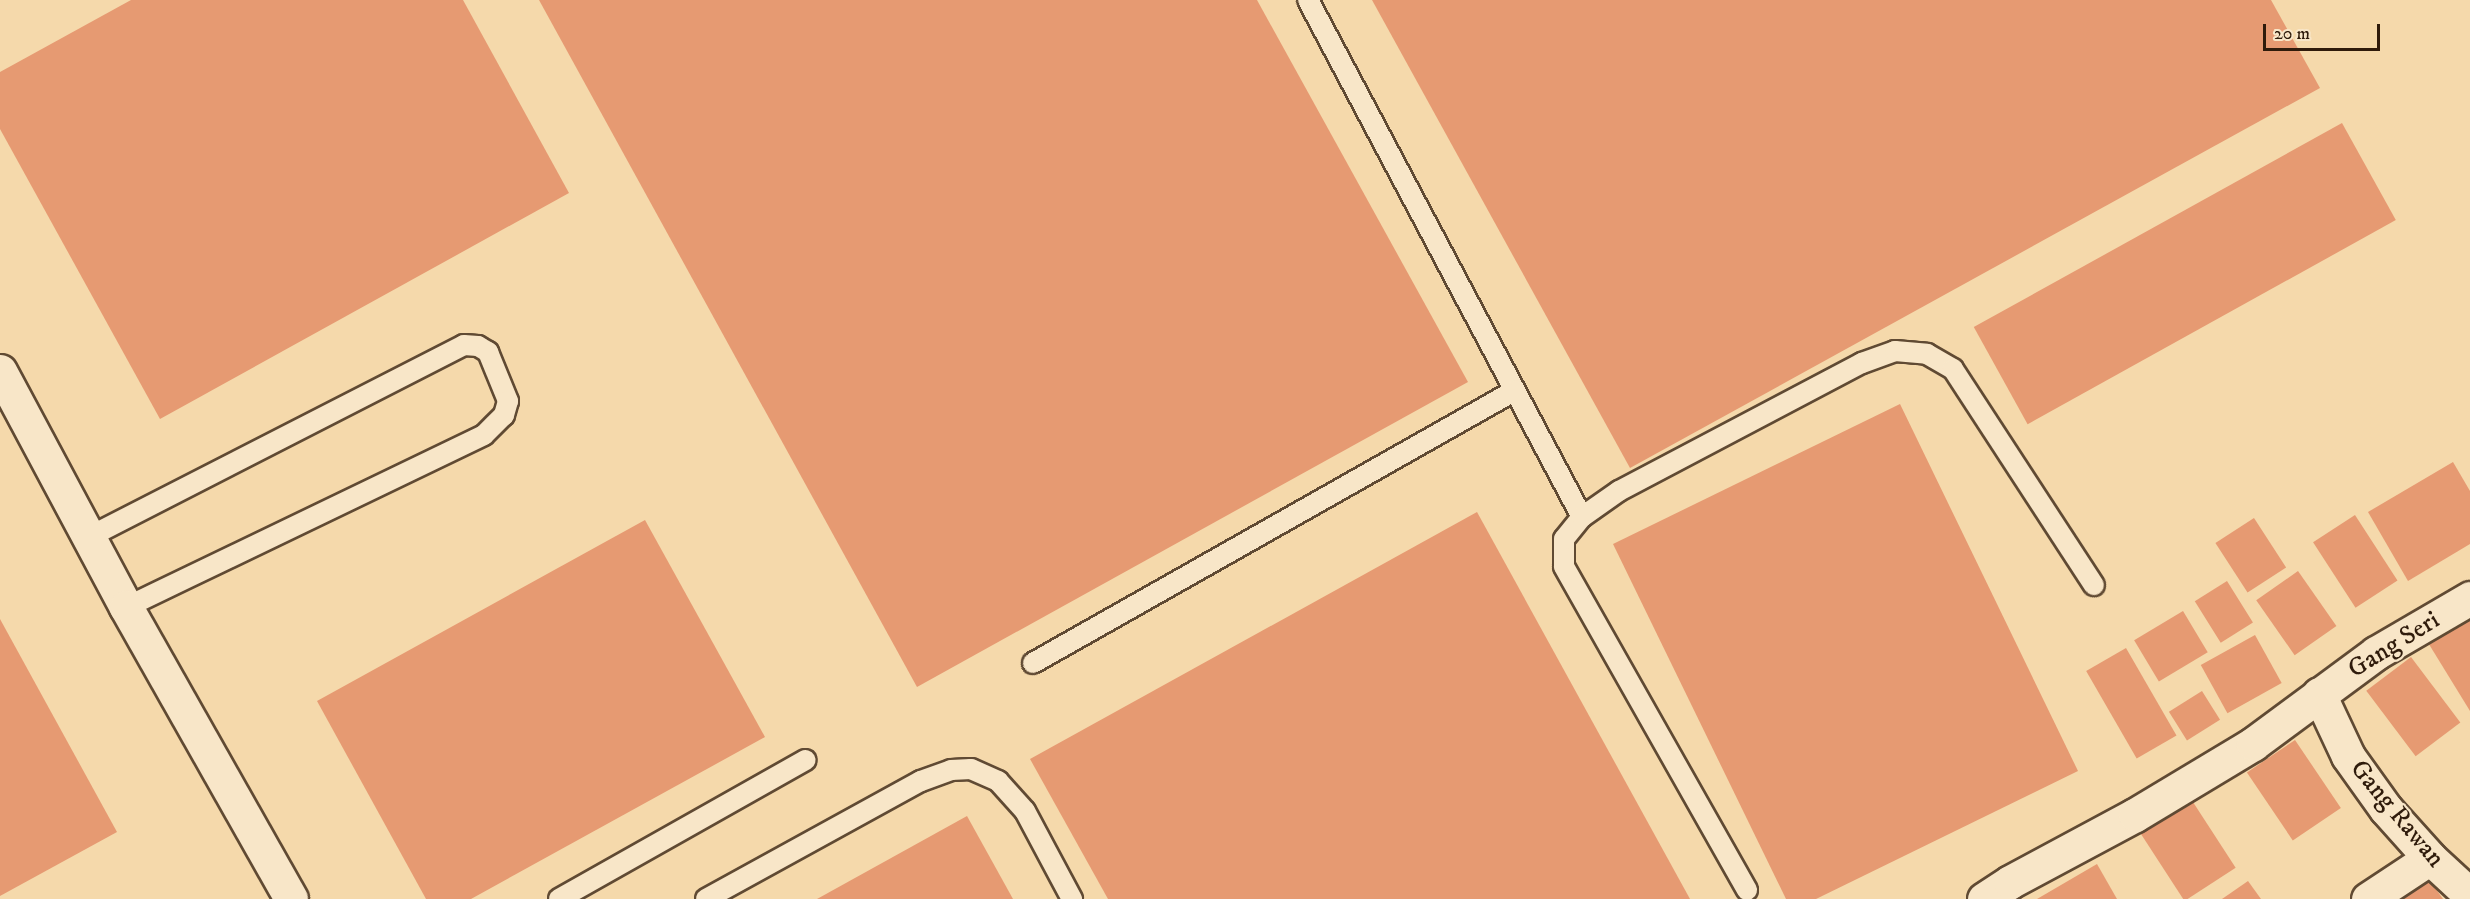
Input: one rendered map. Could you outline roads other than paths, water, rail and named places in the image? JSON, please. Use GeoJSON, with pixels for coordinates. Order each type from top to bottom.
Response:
{"type":"FeatureCollection","features":[{"type":"Feature","properties":{"kind":"street"},"geometry":{"type":"LineString","coordinates":[[0,371],[126,607],[291,899]]}},
{"type":"Feature","properties":{"kind":"street","name":"Gang Seri"},"geometry":{"type":"LineString","coordinates":[[1984,899],[2010,882],[2135,815],[2253,744],[2376,652],[2470,598]]}},
{"type":"Feature","properties":{"kind":"street","name":"Gang Rawan"},"geometry":{"type":"LineString","coordinates":[[2319,694],[2348,756],[2386,809],[2430,858],[2470,895]]}},
{"type":"Feature","properties":{"kind":"street"},"geometry":{"type":"LineString","coordinates":[[2368,899],[2430,858]]}},
{"type":"Feature","properties":{"kind":"lane"},"geometry":{"type":"LineString","coordinates":[[1308,0],[1582,517]]}},
{"type":"Feature","properties":{"kind":"lane"},"geometry":{"type":"LineString","coordinates":[[89,537],[464,345],[478,346],[488,352],[508,401],[504,415],[484,435],[126,607]]}},
{"type":"Feature","properties":{"kind":"lane"},"geometry":{"type":"LineString","coordinates":[[1747,890],[1564,566],[1564,539],[1582,517],[1619,491],[1862,363],[1895,351],[1927,354],[1953,369],[2094,585]]}},
{"type":"Feature","properties":{"kind":"lane"},"geometry":{"type":"LineString","coordinates":[[1033,663],[1514,390]]}},
{"type":"Feature","properties":{"kind":"lane"},"geometry":{"type":"LineString","coordinates":[[559,899],[806,760]]}},
{"type":"Feature","properties":{"kind":"lane"},"geometry":{"type":"LineString","coordinates":[[705,899],[921,782],[951,770],[971,769],[998,782],[1025,811],[1072,899]]}}]}
